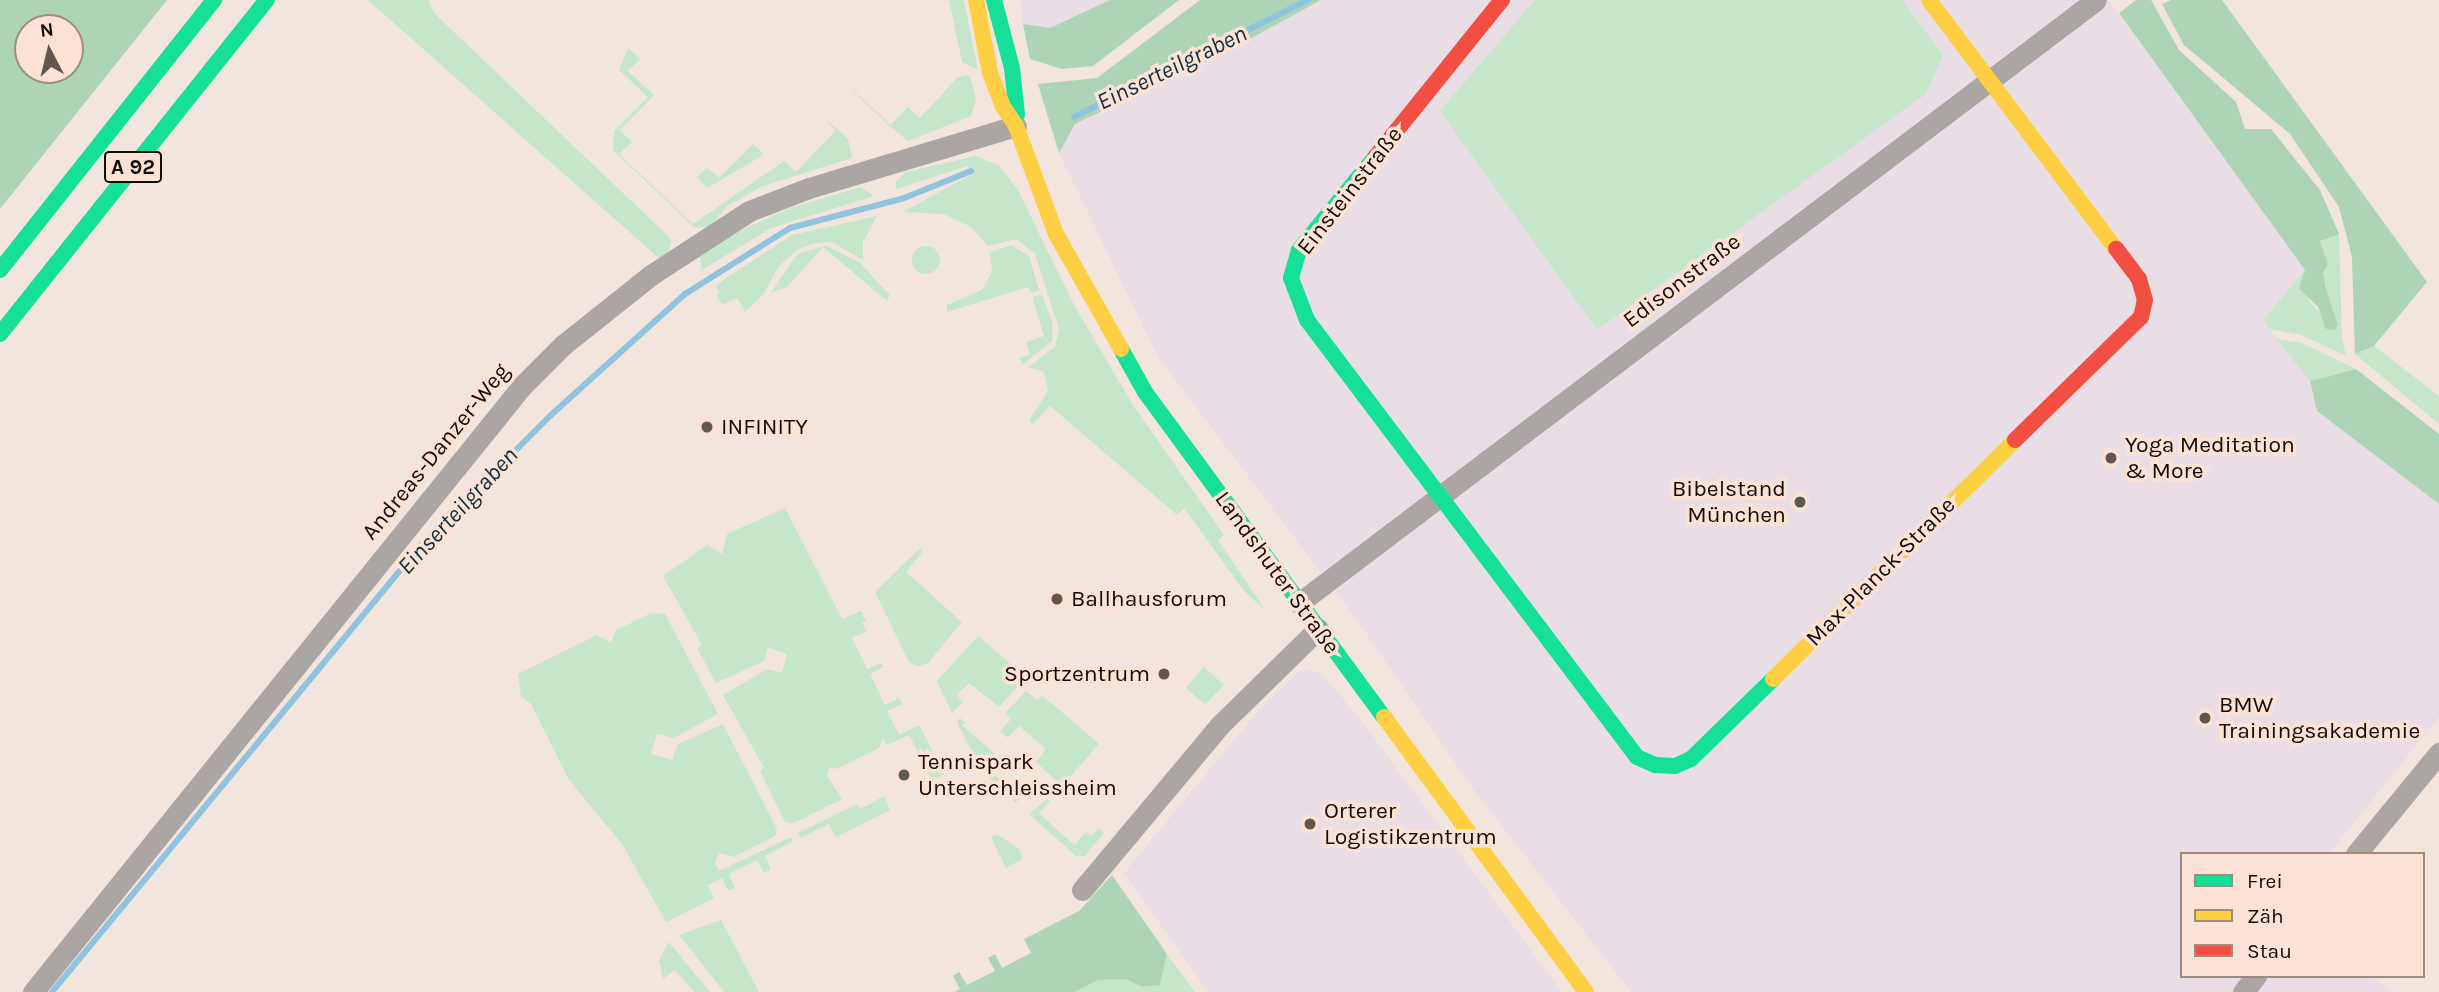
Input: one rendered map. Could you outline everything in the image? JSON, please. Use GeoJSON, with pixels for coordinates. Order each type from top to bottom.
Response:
{"type":"FeatureCollection","features":[{"type":"Feature","properties":{"kind":"main road","name":"A 92"},"geometry":{"type":"LineString","coordinates":[[0,270],[214,0]]}},
{"type":"Feature","properties":{"kind":"main road","name":"A 92"},"geometry":{"type":"LineString","coordinates":[[0,334],[267,0]]}},
{"type":"Feature","properties":{"kind":"main road","name":"Landshuter Straße"},"geometry":{"type":"LineString","coordinates":[[976,0],[989,74],[1016,126],[1056,234],[1103,322],[1181,444],[1586,992]]}},
{"type":"Feature","properties":{"kind":"main road","name":"Landshuter Straße"},"geometry":{"type":"LineString","coordinates":[[995,0],[1012,68],[1016,126]]}},
{"type":"Feature","properties":{"kind":"main road","name":"Einsteinstraße"},"geometry":{"type":"LineString","coordinates":[[1439,495],[1307,320],[1291,278],[1299,250],[1502,0]]}},
{"type":"Feature","properties":{"kind":"main road"},"geometry":{"type":"LineString","coordinates":[[1928,0],[1989,80]]}},
{"type":"Feature","properties":{"kind":"main road","name":"Max-Planck-Straße"},"geometry":{"type":"LineString","coordinates":[[1439,495],[1637,757],[1654,765],[1675,766],[1691,759],[2141,317],[2145,300],[2138,279],[1989,80]]}},
{"type":"Feature","properties":{"kind":"street","name":"Edisonstraße"},"geometry":{"type":"LineString","coordinates":[[1299,603],[2096,0]]}},
{"type":"Feature","properties":{"kind":"street","name":"Andreas-Danzer-Weg"},"geometry":{"type":"LineString","coordinates":[[33,992],[522,386],[563,345],[651,275],[749,211],[809,188],[1016,126]]}},
{"type":"Feature","properties":{"kind":"street"},"geometry":{"type":"LineString","coordinates":[[1082,890],[1221,724],[1318,629]]}},
{"type":"Feature","properties":{"kind":"street"},"geometry":{"type":"LineString","coordinates":[[2358,852],[2431,779],[2439,753]]}},
{"type":"Feature","properties":{"kind":"street"},"geometry":{"type":"LineString","coordinates":[[2243,992],[2254,978]]}},
{"type":"Feature","properties":{"kind":"shaded area"},"geometry":{"type":"Polygon","coordinates":[[[1021,0],[1110,0],[1050,29],[1023,24],[1021,0]]]}},
{"type":"Feature","properties":{"kind":"shaded area"},"geometry":{"type":"Polygon","coordinates":[[[1321,0],[2109,0],[2305,270],[2263,320],[2310,381],[2317,411],[2439,504],[2439,717],[2331,852],[2180,852],[2180,978],[2374,978],[2392,992],[1631,992],[1472,788],[1359,623],[1158,357],[1059,153],[1075,124],[1228,51],[1321,0]]]}},
{"type":"Feature","properties":{"kind":"shaded area","name":"Orterer Logistikzentrum"},"geometry":{"type":"Polygon","coordinates":[[[1308,670],[1320,672],[1358,716],[1562,992],[1208,992],[1124,873],[1260,709],[1297,673],[1308,670]]]}},
{"type":"Feature","properties":{"kind":"green space"},"geometry":{"type":"Polygon","coordinates":[[[0,0],[167,0],[0,209],[0,0]]]}},
{"type":"Feature","properties":{"kind":"green space"},"geometry":{"type":"Polygon","coordinates":[[[368,0],[428,0],[435,14],[668,236],[672,242],[668,253],[661,260],[368,0]]]}},
{"type":"Feature","properties":{"kind":"green space"},"geometry":{"type":"Polygon","coordinates":[[[949,0],[964,0],[978,70],[962,62],[949,0]]]}},
{"type":"Feature","properties":{"kind":"green space"},"geometry":{"type":"Polygon","coordinates":[[[1110,0],[1179,0],[1093,66],[1062,69],[1030,59],[1023,24],[1050,28],[1110,0]]]}},
{"type":"Feature","properties":{"kind":"green space"},"geometry":{"type":"Polygon","coordinates":[[[1200,0],[1321,0],[1228,51],[1075,124],[1059,153],[1038,84],[1097,78],[1200,0]]]}},
{"type":"Feature","properties":{"kind":"green space"},"geometry":{"type":"Polygon","coordinates":[[[1535,0],[1902,0],[1943,55],[1926,94],[1597,330],[1440,111],[1535,0]]]}},
{"type":"Feature","properties":{"kind":"green space"},"geometry":{"type":"Polygon","coordinates":[[[2136,0],[2151,0],[2179,50],[2236,102],[2245,129],[2271,129],[2320,190],[2339,234],[2320,241],[2328,264],[2323,273],[2338,325],[2335,330],[2326,329],[2318,307],[2299,288],[2305,270],[2119,13],[2136,0]]]}},
{"type":"Feature","properties":{"kind":"green space"},"geometry":{"type":"Polygon","coordinates":[[[2171,0],[2222,0],[2427,282],[2374,346],[2355,354],[2352,257],[2339,207],[2290,134],[2184,45],[2162,4],[2171,0]]]}},
{"type":"Feature","properties":{"kind":"green space"},"geometry":{"type":"Polygon","coordinates":[[[628,48],[640,59],[628,71],[654,95],[620,130],[632,142],[619,154],[693,224],[784,161],[796,172],[835,131],[825,118],[848,139],[852,158],[763,186],[727,206],[710,226],[695,228],[613,150],[614,131],[648,97],[619,70],[628,48]]]}},
{"type":"Feature","properties":{"kind":"green space"},"geometry":{"type":"Polygon","coordinates":[[[970,75],[976,99],[971,116],[908,141],[853,91],[866,79],[854,91],[891,125],[908,107],[920,118],[958,77],[970,75]]]}},
{"type":"Feature","properties":{"kind":"green space"},"geometry":{"type":"Polygon","coordinates":[[[753,144],[763,153],[760,157],[707,188],[697,177],[707,167],[719,178],[753,144]]]}},
{"type":"Feature","properties":{"kind":"green space"},"geometry":{"type":"Polygon","coordinates":[[[975,156],[998,165],[1017,188],[1074,305],[1133,405],[1224,535],[1218,540],[1266,611],[1244,591],[1184,508],[1177,515],[1050,406],[1033,424],[1029,420],[1048,391],[1044,372],[1028,367],[1055,347],[1059,329],[1035,254],[1016,239],[988,246],[971,227],[944,214],[903,212],[972,174],[968,166],[896,189],[896,182],[906,172],[975,156]]]}},
{"type":"Feature","properties":{"kind":"green space"},"geometry":{"type":"Polygon","coordinates":[[[861,187],[874,196],[771,228],[702,270],[699,253],[730,235],[793,207],[861,187]]]}},
{"type":"Feature","properties":{"kind":"green space"},"geometry":{"type":"Polygon","coordinates":[[[877,216],[863,242],[863,260],[832,242],[815,243],[797,250],[779,266],[763,295],[745,312],[737,298],[722,305],[716,295],[720,293],[716,286],[726,278],[792,235],[877,216]]]}},
{"type":"Feature","properties":{"kind":"green space"},"geometry":{"type":"Polygon","coordinates":[[[2339,234],[2342,337],[2346,356],[2301,335],[2269,329],[2263,320],[2305,270],[2309,300],[2325,319],[2338,325],[2326,289],[2323,273],[2328,264],[2320,240],[2339,234]]]}},
{"type":"Feature","properties":{"kind":"green space"},"geometry":{"type":"Polygon","coordinates":[[[1011,245],[1029,256],[1039,290],[1031,293],[1028,287],[947,312],[947,305],[982,290],[992,272],[990,252],[1011,245]]]}},
{"type":"Feature","properties":{"kind":"green space"},"geometry":{"type":"Polygon","coordinates":[[[827,246],[859,262],[890,295],[887,301],[823,247],[787,287],[771,293],[794,258],[802,252],[827,246]]]}},
{"type":"Feature","properties":{"kind":"green space"},"geometry":{"type":"Polygon","coordinates":[[[926,246],[936,250],[940,260],[936,270],[926,274],[916,270],[912,260],[916,250],[926,246]]]}},
{"type":"Feature","properties":{"kind":"green space"},"geometry":{"type":"Polygon","coordinates":[[[1042,295],[1053,324],[1052,341],[1023,364],[1019,358],[1030,354],[1026,342],[1044,336],[1032,297],[1042,295]]]}},
{"type":"Feature","properties":{"kind":"green space"},"geometry":{"type":"Polygon","coordinates":[[[2276,339],[2302,343],[2356,369],[2310,381],[2276,339]]]}},
{"type":"Feature","properties":{"kind":"green space"},"geometry":{"type":"Polygon","coordinates":[[[2374,346],[2439,396],[2439,424],[2355,354],[2374,346]]]}},
{"type":"Feature","properties":{"kind":"green space"},"geometry":{"type":"Polygon","coordinates":[[[2356,369],[2439,434],[2439,504],[2317,411],[2310,381],[2356,369]]]}},
{"type":"Feature","properties":{"kind":"green space"},"geometry":{"type":"Polygon","coordinates":[[[785,508],[842,619],[861,611],[866,621],[862,623],[867,631],[852,638],[867,669],[881,663],[884,667],[870,674],[885,705],[899,698],[902,704],[887,711],[899,735],[919,725],[944,774],[932,780],[909,735],[887,745],[883,738],[879,748],[837,769],[829,767],[827,776],[842,799],[792,824],[785,822],[760,771],[764,768],[723,695],[767,669],[782,673],[787,654],[768,647],[764,661],[716,683],[697,648],[702,645],[663,576],[707,545],[722,554],[727,534],[785,508]]]}},
{"type":"Feature","properties":{"kind":"green space"},"geometry":{"type":"Polygon","coordinates":[[[920,548],[923,551],[906,572],[962,622],[928,663],[918,666],[909,662],[875,592],[920,548]]]}},
{"type":"Feature","properties":{"kind":"green space"},"geometry":{"type":"Polygon","coordinates":[[[651,613],[665,614],[718,714],[674,738],[657,734],[651,754],[672,760],[678,744],[723,724],[777,829],[775,836],[734,857],[719,853],[715,863],[719,871],[791,837],[793,841],[765,856],[771,869],[764,873],[757,860],[729,874],[735,888],[728,891],[722,878],[708,885],[714,898],[666,922],[622,844],[569,780],[531,704],[521,696],[518,674],[597,635],[611,643],[615,631],[651,613]]]}},
{"type":"Feature","properties":{"kind":"green space"},"geometry":{"type":"Polygon","coordinates":[[[978,636],[1026,677],[999,707],[969,683],[957,695],[963,702],[952,713],[937,681],[978,636]]]}},
{"type":"Feature","properties":{"kind":"green space"},"geometry":{"type":"Polygon","coordinates":[[[1204,667],[1224,685],[1205,705],[1186,688],[1204,667]]]}},
{"type":"Feature","properties":{"kind":"green space"},"geometry":{"type":"Polygon","coordinates":[[[1026,691],[1037,700],[1042,695],[1099,744],[1062,786],[1036,762],[1046,749],[1019,726],[1008,738],[1000,731],[1011,719],[1005,713],[1026,691]]]}},
{"type":"Feature","properties":{"kind":"green space"},"geometry":{"type":"Polygon","coordinates":[[[960,718],[965,722],[962,725],[995,754],[984,766],[1015,793],[1027,782],[1016,803],[982,771],[957,722],[960,718]]]}},
{"type":"Feature","properties":{"kind":"green space"},"geometry":{"type":"Polygon","coordinates":[[[884,796],[890,810],[836,837],[829,824],[800,838],[798,833],[857,804],[860,809],[884,796]]]}},
{"type":"Feature","properties":{"kind":"green space"},"geometry":{"type":"Polygon","coordinates":[[[1047,799],[1050,801],[1039,813],[1074,845],[1086,832],[1091,836],[1098,828],[1104,833],[1085,856],[1076,856],[1029,814],[1047,799]]]}},
{"type":"Feature","properties":{"kind":"green space"},"geometry":{"type":"Polygon","coordinates":[[[997,834],[1020,850],[1022,859],[1006,868],[991,837],[997,834]]]}},
{"type":"Feature","properties":{"kind":"green space"},"geometry":{"type":"Polygon","coordinates":[[[1112,875],[1167,954],[1160,985],[1142,987],[1125,979],[1098,980],[1075,992],[954,992],[960,989],[953,976],[959,972],[967,985],[995,971],[988,958],[995,954],[1002,968],[1031,953],[1024,939],[1079,911],[1112,875]]]}},
{"type":"Feature","properties":{"kind":"green space"},"geometry":{"type":"Polygon","coordinates":[[[721,920],[759,992],[724,992],[679,935],[721,920]]]}},
{"type":"Feature","properties":{"kind":"green space"},"geometry":{"type":"Polygon","coordinates":[[[669,942],[710,992],[694,992],[675,970],[663,979],[659,960],[669,942]]]}},
{"type":"Feature","properties":{"kind":"green space"},"geometry":{"type":"Polygon","coordinates":[[[1167,954],[1195,992],[1075,992],[1098,980],[1125,979],[1142,987],[1160,985],[1167,954]]]}},
{"type":"Feature","properties":{"kind":"waterway","name":"Einserteilgraben"},"geometry":{"type":"LineString","coordinates":[[1074,117],[1308,0]]}},
{"type":"Feature","properties":{"kind":"waterway","name":"Einserteilgraben"},"geometry":{"type":"LineString","coordinates":[[52,992],[421,545],[551,415],[685,294],[790,228],[904,198],[971,171]]}},
{"type":"Feature","properties":{"kind":"traffic: fast"},"geometry":{"type":"LineString","coordinates":[[0,270],[214,0]]}},
{"type":"Feature","properties":{"kind":"traffic: fast"},"geometry":{"type":"LineString","coordinates":[[0,334],[267,0]]}},
{"type":"Feature","properties":{"kind":"traffic: fast"},"geometry":{"type":"LineString","coordinates":[[994,0],[1012,68],[1017,115]]}},
{"type":"Feature","properties":{"kind":"traffic: fast"},"geometry":{"type":"LineString","coordinates":[[1376,156],[1299,250],[1291,278],[1307,320],[1637,757],[1655,765],[1675,766],[1691,759],[1773,679]]}},
{"type":"Feature","properties":{"kind":"traffic: fast"},"geometry":{"type":"LineString","coordinates":[[1121,349],[1145,392],[1384,717]]}},
{"type":"Feature","properties":{"kind":"traffic: slow"},"geometry":{"type":"LineString","coordinates":[[976,0],[990,73],[1002,105],[1016,126],[1056,234],[1121,349]]}},
{"type":"Feature","properties":{"kind":"traffic: slow"},"geometry":{"type":"LineString","coordinates":[[1929,0],[2116,249]]}},
{"type":"Feature","properties":{"kind":"traffic: slow"},"geometry":{"type":"LineString","coordinates":[[1773,679],[2015,440]]}},
{"type":"Feature","properties":{"kind":"traffic: slow"},"geometry":{"type":"LineString","coordinates":[[1384,717],[1586,992]]}},
{"type":"Feature","properties":{"kind":"traffic: jam"},"geometry":{"type":"LineString","coordinates":[[1376,156],[1502,0]]}},
{"type":"Feature","properties":{"kind":"traffic: jam"},"geometry":{"type":"LineString","coordinates":[[2015,440],[2141,317],[2145,300],[2139,279],[2116,249]]}},
{"type":"Feature","properties":{"kind":"place","name":"INFINITY"},"geometry":{"type":"Point","coordinates":[707,427]}},
{"type":"Feature","properties":{"kind":"place","name":"Yoga Meditation & More"},"geometry":{"type":"Point","coordinates":[2111,458]}},
{"type":"Feature","properties":{"kind":"place","name":"Bibelstand München"},"geometry":{"type":"Point","coordinates":[1800,502]}},
{"type":"Feature","properties":{"kind":"place","name":"Ballhausforum"},"geometry":{"type":"Point","coordinates":[1057,599]}},
{"type":"Feature","properties":{"kind":"place","name":"Sportzentrum"},"geometry":{"type":"Point","coordinates":[1164,674]}},
{"type":"Feature","properties":{"kind":"place","name":"BMW Trainingsakademie"},"geometry":{"type":"Point","coordinates":[2205,718]}},
{"type":"Feature","properties":{"kind":"place","name":"Tennispark Unterschleissheim"},"geometry":{"type":"Point","coordinates":[904,775]}},
{"type":"Feature","properties":{"kind":"place","name":"Orterer Logistikzentrum"},"geometry":{"type":"Point","coordinates":[1310,824]}}]}
